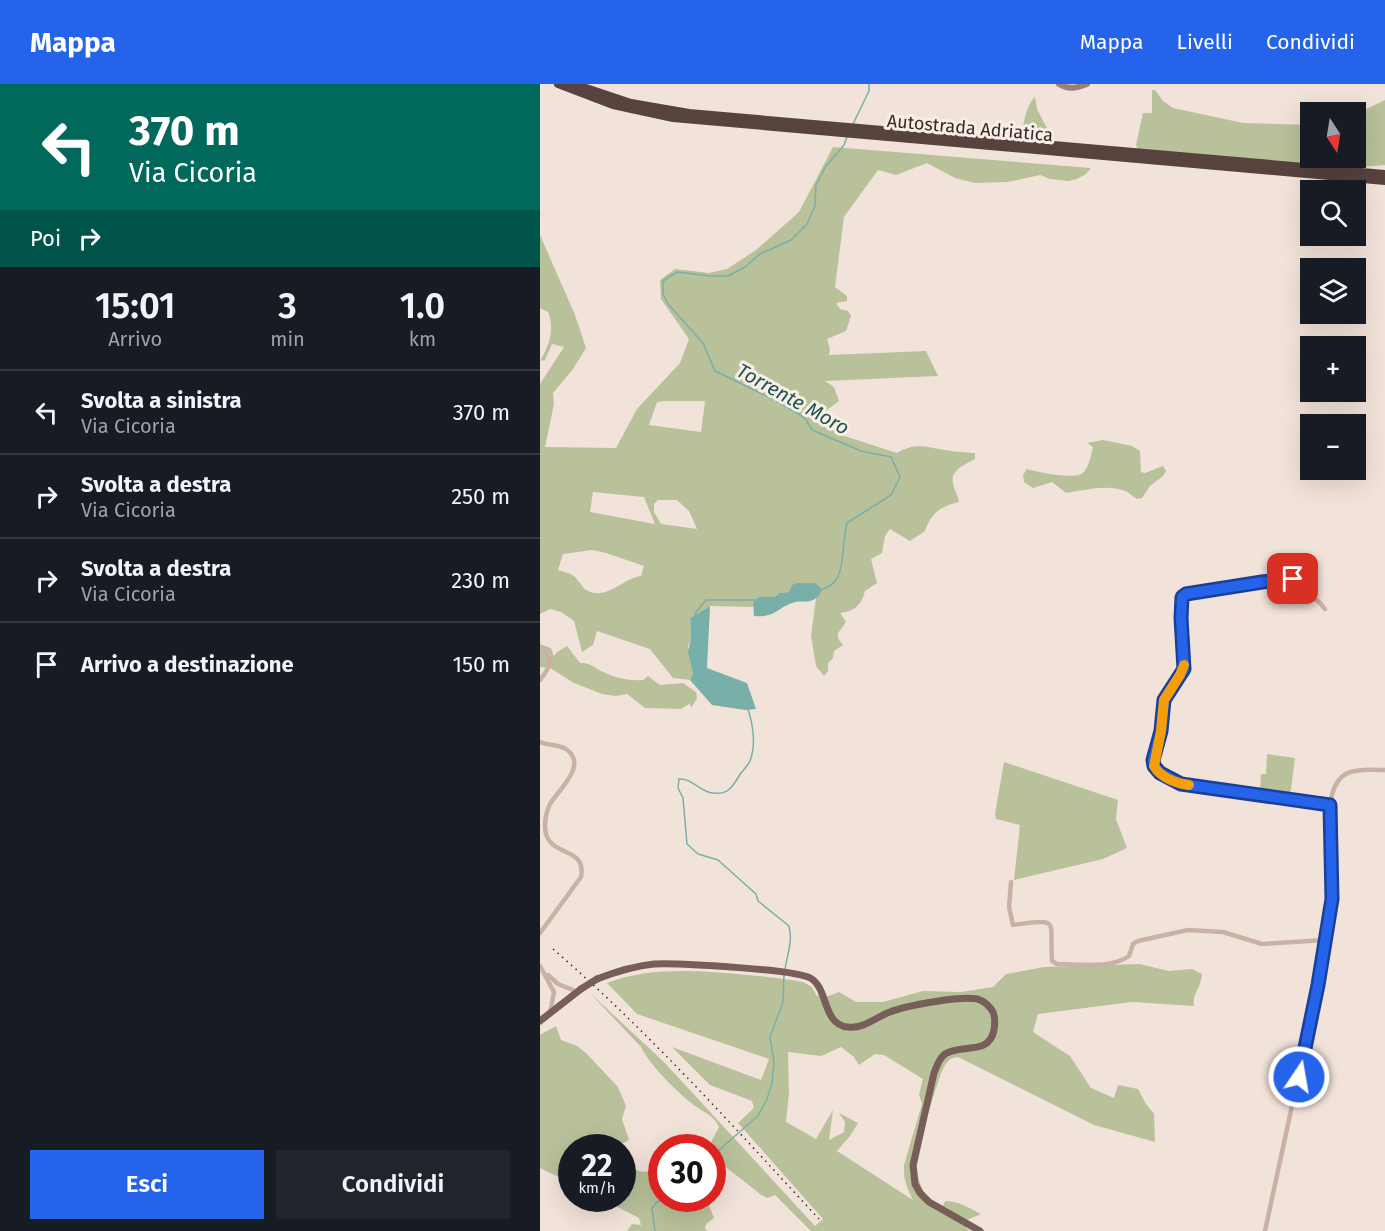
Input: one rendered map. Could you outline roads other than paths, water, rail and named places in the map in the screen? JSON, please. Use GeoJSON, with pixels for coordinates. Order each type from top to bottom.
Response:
{"type":"FeatureCollection","features":[{"type":"Feature","properties":{"kind":"highway","name":"Autostrada Adriatica"},"geometry":{"type":"LineString","coordinates":[[558,84],[613,105],[681,119],[1320,172],[1385,174]]}},
{"type":"Feature","properties":{"kind":"highway","name":"Autostrada Adriatica"},"geometry":{"type":"LineString","coordinates":[[574,84],[631,103],[689,113],[1320,172],[1385,181]]}},
{"type":"Feature","properties":{"kind":"main road"},"geometry":{"type":"LineString","coordinates":[[540,1021],[579,990],[597,980],[621,970],[655,964],[807,976],[815,982],[833,1018],[843,1026],[862,1026],[891,1011],[955,999],[979,999],[990,1008],[994,1025],[993,1034],[986,1044],[976,1048],[951,1051],[939,1059],[913,1165],[915,1184],[929,1202],[980,1231]]}},
{"type":"Feature","properties":{"kind":"street"},"geometry":{"type":"LineString","coordinates":[[1059,84],[1073,88],[1087,84]]}},
{"type":"Feature","properties":{"kind":"street"},"geometry":{"type":"LineString","coordinates":[[1325,609],[1308,594],[1301,580],[1293,579],[1240,585],[1186,594],[1182,597],[1184,669],[1164,700],[1161,731],[1153,760],[1154,766],[1160,773],[1181,784],[1330,805]]}},
{"type":"Feature","properties":{"kind":"street"},"geometry":{"type":"LineString","coordinates":[[540,649],[546,651],[550,657],[550,663],[540,680]]}},
{"type":"Feature","properties":{"kind":"street"},"geometry":{"type":"LineString","coordinates":[[540,742],[565,748],[572,755],[574,765],[570,777],[550,805],[545,827],[548,840],[554,846],[573,854],[583,867],[581,877],[540,933]]}},
{"type":"Feature","properties":{"kind":"street"},"geometry":{"type":"LineString","coordinates":[[1265,1231],[1316,996],[1333,889],[1330,805],[1335,784],[1345,773],[1362,769],[1385,770]]}},
{"type":"Feature","properties":{"kind":"street"},"geometry":{"type":"LineString","coordinates":[[1011,882],[1009,906],[1013,925],[1045,921],[1052,926],[1052,958],[1057,964],[1121,961],[1130,956],[1133,944],[1138,941],[1188,930],[1223,932],[1262,944],[1325,940]]}},
{"type":"Feature","properties":{"kind":"street"},"geometry":{"type":"LineString","coordinates":[[540,966],[554,992],[565,1001]]}},
{"type":"Feature","properties":{"kind":"street"},"geometry":{"type":"LineString","coordinates":[[546,974],[558,984],[565,996],[565,1001]]}},
{"type":"Feature","properties":{"kind":"street"},"geometry":{"type":"LineString","coordinates":[[558,984],[579,990]]}},
{"type":"Feature","properties":{"kind":"street"},"geometry":{"type":"LineString","coordinates":[[549,1014],[554,992]]}},
{"type":"Feature","properties":{"kind":"water"},"geometry":{"type":"Polygon","coordinates":[[[815,583],[821,588],[820,595],[809,601],[792,603],[771,614],[754,616],[753,602],[759,597],[775,597],[779,593],[789,592],[792,585],[815,583]]]}},
{"type":"Feature","properties":{"kind":"water"},"geometry":{"type":"Polygon","coordinates":[[[710,606],[707,668],[747,683],[756,709],[745,710],[712,705],[690,680],[693,674],[688,652],[691,638],[690,618],[710,606]]]}},
{"type":"Feature","properties":{"kind":"waterway","name":"Torrente Moro"},"geometry":{"type":"LineString","coordinates":[[853,124],[869,91],[869,84]]}},
{"type":"Feature","properties":{"kind":"waterway","name":"Torrente Moro"},"geometry":{"type":"LineString","coordinates":[[820,591],[833,583],[839,574],[847,523],[891,495],[900,477],[891,457],[861,451],[812,430],[805,418],[775,400],[715,371],[703,343],[668,304],[663,294],[663,281],[677,272],[728,276],[745,267],[760,254],[791,240],[807,224],[815,206],[816,185],[826,166],[844,145],[847,137]]}},
{"type":"Feature","properties":{"kind":"waterway","name":"Torrente Moro"},"geometry":{"type":"LineString","coordinates":[[695,616],[706,600],[756,600]]}},
{"type":"Feature","properties":{"kind":"waterway","name":"Torrente Moro"},"geometry":{"type":"LineString","coordinates":[[748,709],[753,735],[752,755],[749,763],[731,787],[726,792],[713,793],[684,779],[679,779],[678,788],[683,798],[687,844],[698,854],[718,860],[756,894],[758,901],[789,926],[790,943],[785,970]]}},
{"type":"Feature","properties":{"kind":"waterway","name":"Torrente Moro"},"geometry":{"type":"LineString","coordinates":[[726,1144],[758,1116],[767,1099],[772,1083],[774,1062],[770,1037],[783,1002],[784,975]]}},
{"type":"Feature","properties":{"kind":"waterway","name":"Torrente Moro"},"geometry":{"type":"LineString","coordinates":[[653,1212],[655,1231]]}},
{"type":"Feature","properties":{"kind":"railway"},"geometry":{"type":"LineString","coordinates":[[553,949],[657,1046],[819,1219]]}}]}
